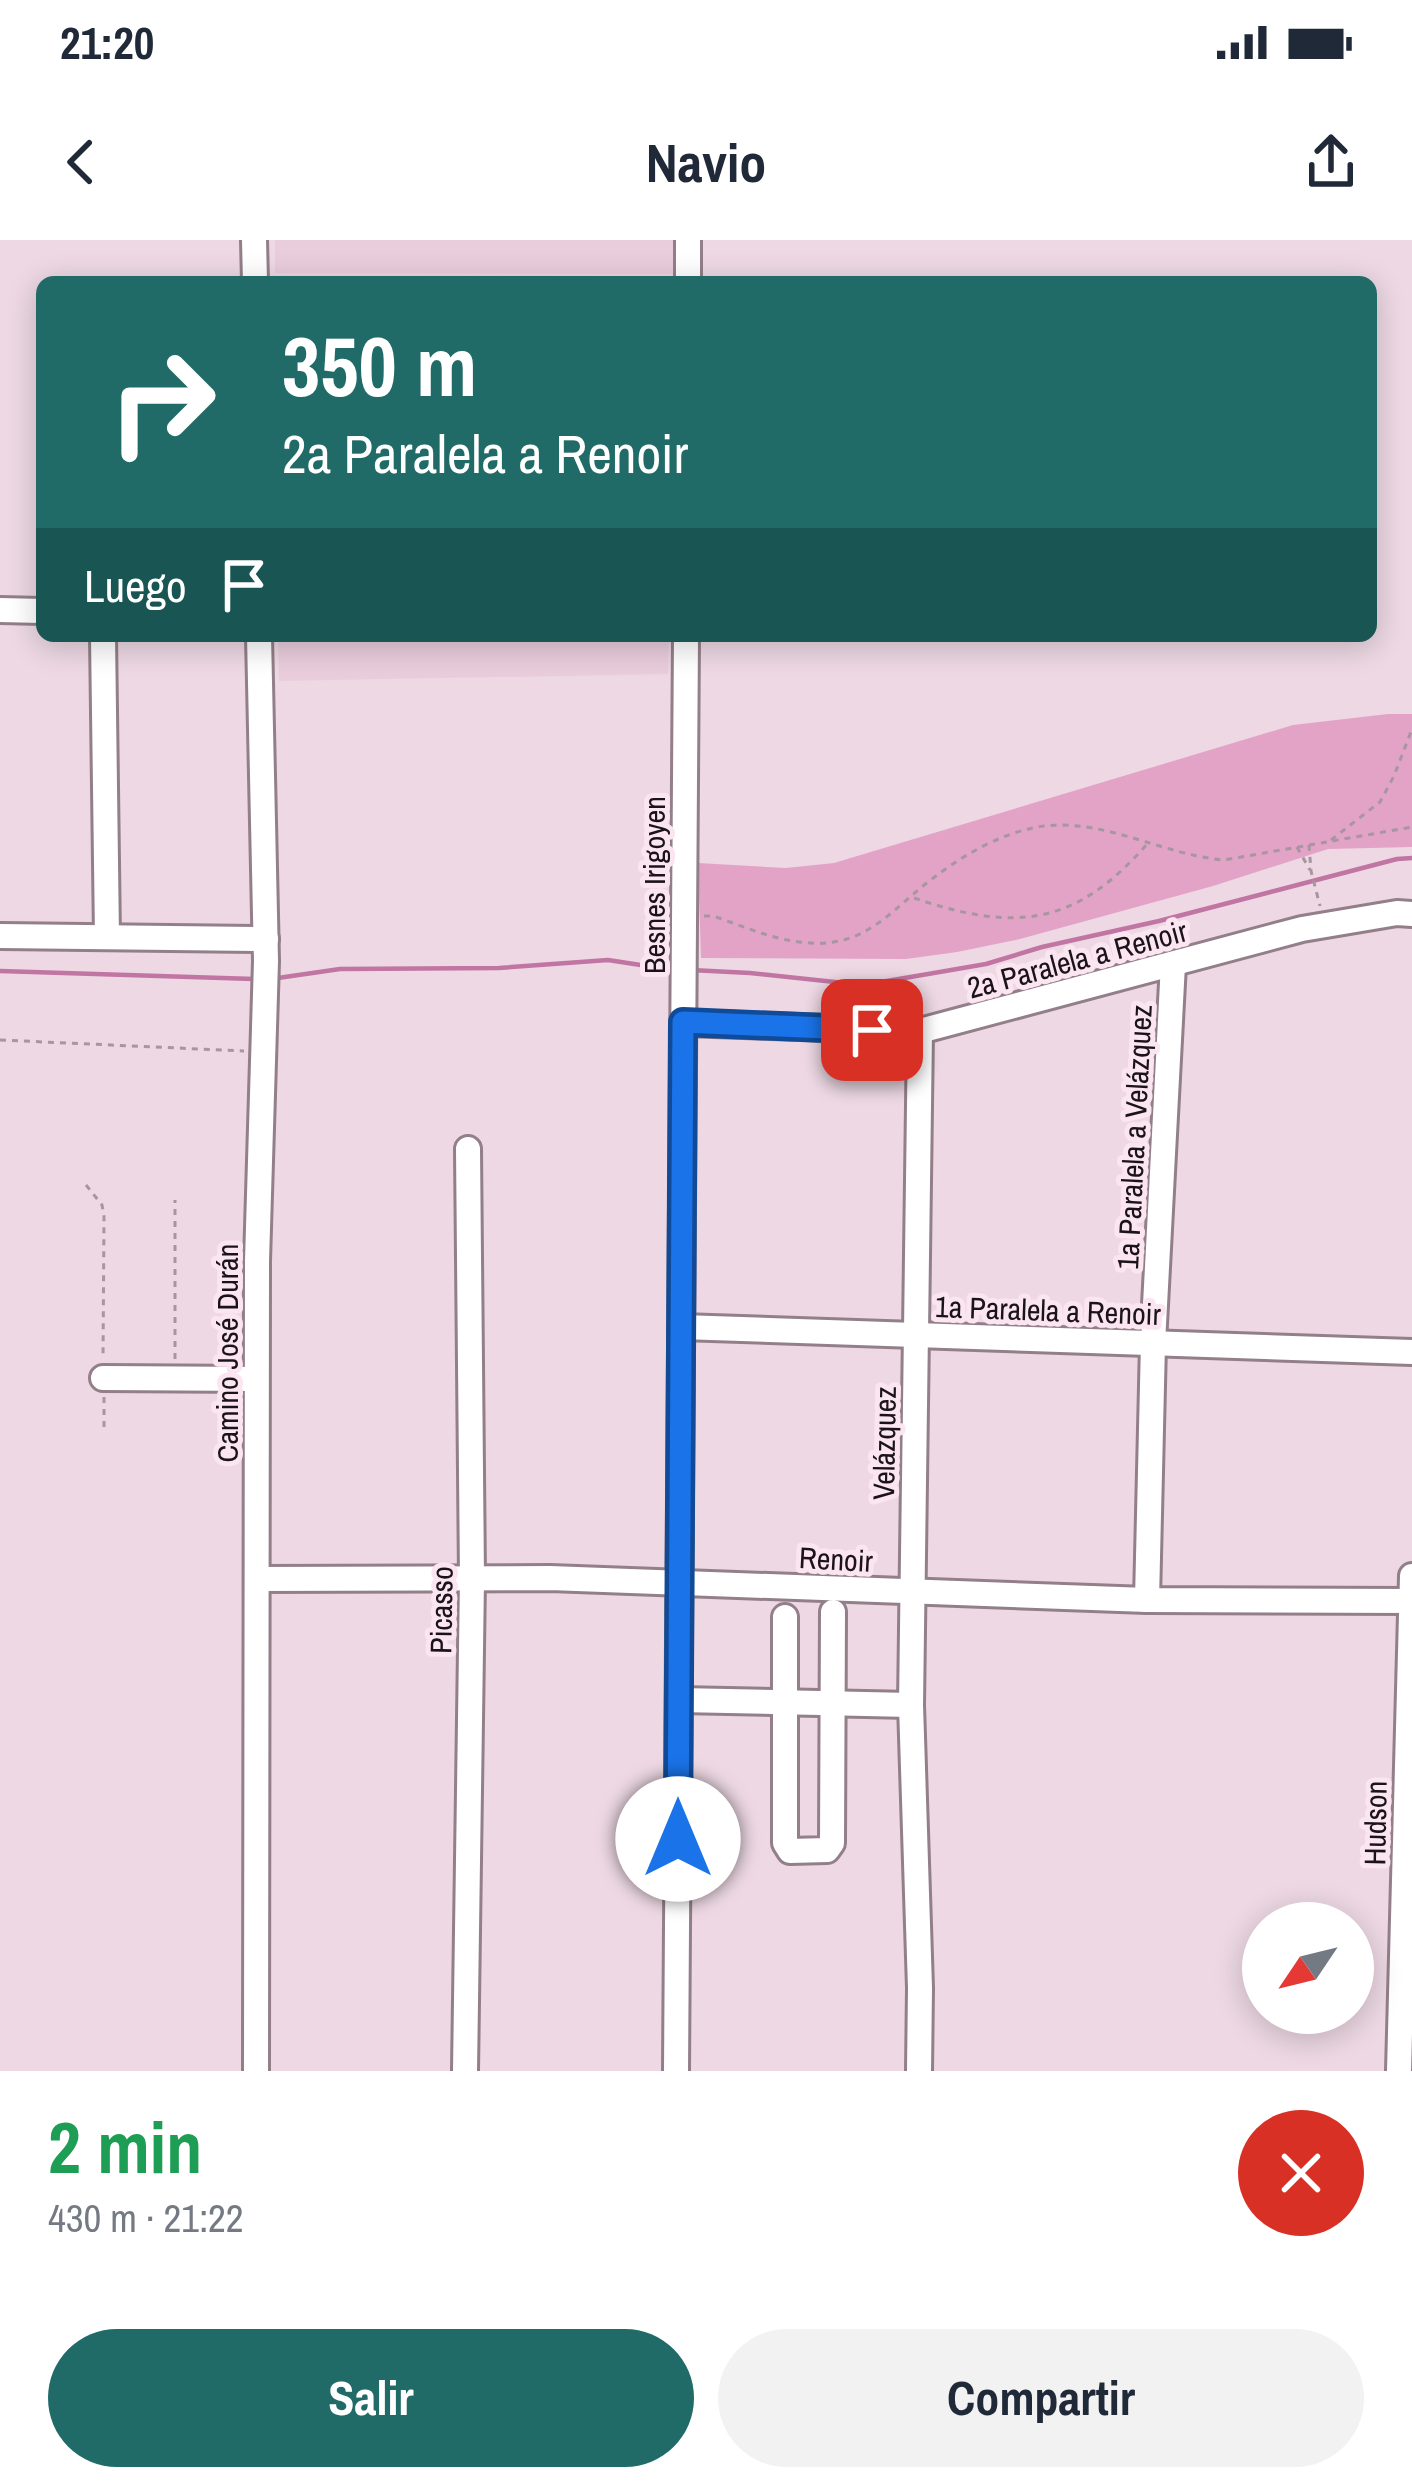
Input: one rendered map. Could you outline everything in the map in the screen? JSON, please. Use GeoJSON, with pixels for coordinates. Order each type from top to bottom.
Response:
{"type":"FeatureCollection","features":[{"type":"Feature","properties":{"kind":"street"},"geometry":{"type":"LineString","coordinates":[[254,240],[254,276]]}},
{"type":"Feature","properties":{"kind":"street"},"geometry":{"type":"LineString","coordinates":[[688,240],[688,276]]}},
{"type":"Feature","properties":{"kind":"street"},"geometry":{"type":"LineString","coordinates":[[0,610],[36,610]]}},
{"type":"Feature","properties":{"kind":"street"},"geometry":{"type":"LineString","coordinates":[[103,642],[106,937]]}},
{"type":"Feature","properties":{"kind":"street","name":"Camino José Durán"},"geometry":{"type":"LineString","coordinates":[[256,2071],[256,1379],[266,950],[260,642]]}},
{"type":"Feature","properties":{"kind":"street","name":"Besnes Irigoyen"},"geometry":{"type":"LineString","coordinates":[[676,2071],[686,642]]}},
{"type":"Feature","properties":{"kind":"street","name":"2a Paralela a Renoir"},"geometry":{"type":"LineString","coordinates":[[683,1022],[920,1031],[1302,929],[1412,914]]}},
{"type":"Feature","properties":{"kind":"street"},"geometry":{"type":"LineString","coordinates":[[0,936],[106,937],[266,950]]}},
{"type":"Feature","properties":{"kind":"street","name":"1a Paralela a Velázquez"},"geometry":{"type":"LineString","coordinates":[[1147,1600],[1153,1343],[1173,964]]}},
{"type":"Feature","properties":{"kind":"street","name":"Velázquez"},"geometry":{"type":"LineString","coordinates":[[919,2071],[911,1705],[920,1031]]}},
{"type":"Feature","properties":{"kind":"street","name":"Picasso"},"geometry":{"type":"LineString","coordinates":[[465,2071],[472,1579],[468,1149]]}},
{"type":"Feature","properties":{"kind":"street","name":"1a Paralela a Renoir"},"geometry":{"type":"LineString","coordinates":[[681,1327],[1412,1352]]}},
{"type":"Feature","properties":{"kind":"street"},"geometry":{"type":"LineString","coordinates":[[103,1378],[256,1379]]}},
{"type":"Feature","properties":{"kind":"street","name":"Hudson"},"geometry":{"type":"LineString","coordinates":[[1399,2071],[1412,1576]]}},
{"type":"Feature","properties":{"kind":"street","name":"Renoir"},"geometry":{"type":"LineString","coordinates":[[258,1579],[680,1581],[913,1594],[1412,1601]]}},
{"type":"Feature","properties":{"kind":"street"},"geometry":{"type":"LineString","coordinates":[[785,1617],[785,1843],[790,1851],[827,1850],[832,1843],[833,1612]]}},
{"type":"Feature","properties":{"kind":"street"},"geometry":{"type":"LineString","coordinates":[[679,1700],[911,1705]]}},
{"type":"Feature","properties":{"kind":"path"},"geometry":{"type":"LineString","coordinates":[[1330,842],[1380,802],[1412,729]]}},
{"type":"Feature","properties":{"kind":"path"},"geometry":{"type":"LineString","coordinates":[[684,917],[713,916],[772,938],[813,944],[845,941],[880,922],[932,878],[994,841],[1044,826],[1099,828],[1196,858],[1224,860],[1412,827]]}},
{"type":"Feature","properties":{"kind":"path"},"geometry":{"type":"LineString","coordinates":[[912,898],[994,920],[1069,908],[1097,891],[1149,842]]}},
{"type":"Feature","properties":{"kind":"path"},"geometry":{"type":"LineString","coordinates":[[1309,845],[1310,872]]}},
{"type":"Feature","properties":{"kind":"path"},"geometry":{"type":"LineString","coordinates":[[1298,847],[1319,901]]}},
{"type":"Feature","properties":{"kind":"path"},"geometry":{"type":"LineString","coordinates":[[0,1040],[263,1052]]}},
{"type":"Feature","properties":{"kind":"path"},"geometry":{"type":"LineString","coordinates":[[86,1185],[102,1205],[104,1216],[104,1430]]}},
{"type":"Feature","properties":{"kind":"path"},"geometry":{"type":"LineString","coordinates":[[175,1200],[175,1378]]}},
{"type":"Feature","properties":{"kind":"shaded area"},"geometry":{"type":"Polygon","coordinates":[[[275,240],[679,240],[678,274],[275,273],[275,240]]]}},
{"type":"Feature","properties":{"kind":"shaded area"},"geometry":{"type":"Polygon","coordinates":[[[278,642],[669,642],[668,674],[279,681],[278,642]]]}},
{"type":"Feature","properties":{"kind":"shaded area"},"geometry":{"type":"Polygon","coordinates":[[[1412,714],[1412,847],[1328,849],[1213,886],[957,952],[906,959],[701,958],[698,863],[786,868],[834,863],[1293,725],[1412,714]]]}},
{"type":"Feature","properties":{"kind":"waterway"},"geometry":{"type":"LineString","coordinates":[[691,970],[863,985],[986,964],[1412,858]]}},
{"type":"Feature","properties":{"kind":"waterway"},"geometry":{"type":"LineString","coordinates":[[271,979],[340,969],[499,968],[608,960],[660,968]]}},
{"type":"Feature","properties":{"kind":"waterway"},"geometry":{"type":"LineString","coordinates":[[0,971],[254,979]]}},
{"type":"Feature","properties":{"kind":"route"},"geometry":{"type":"LineString","coordinates":[[678,1839],[683,1022],[872,1030]]}}]}
